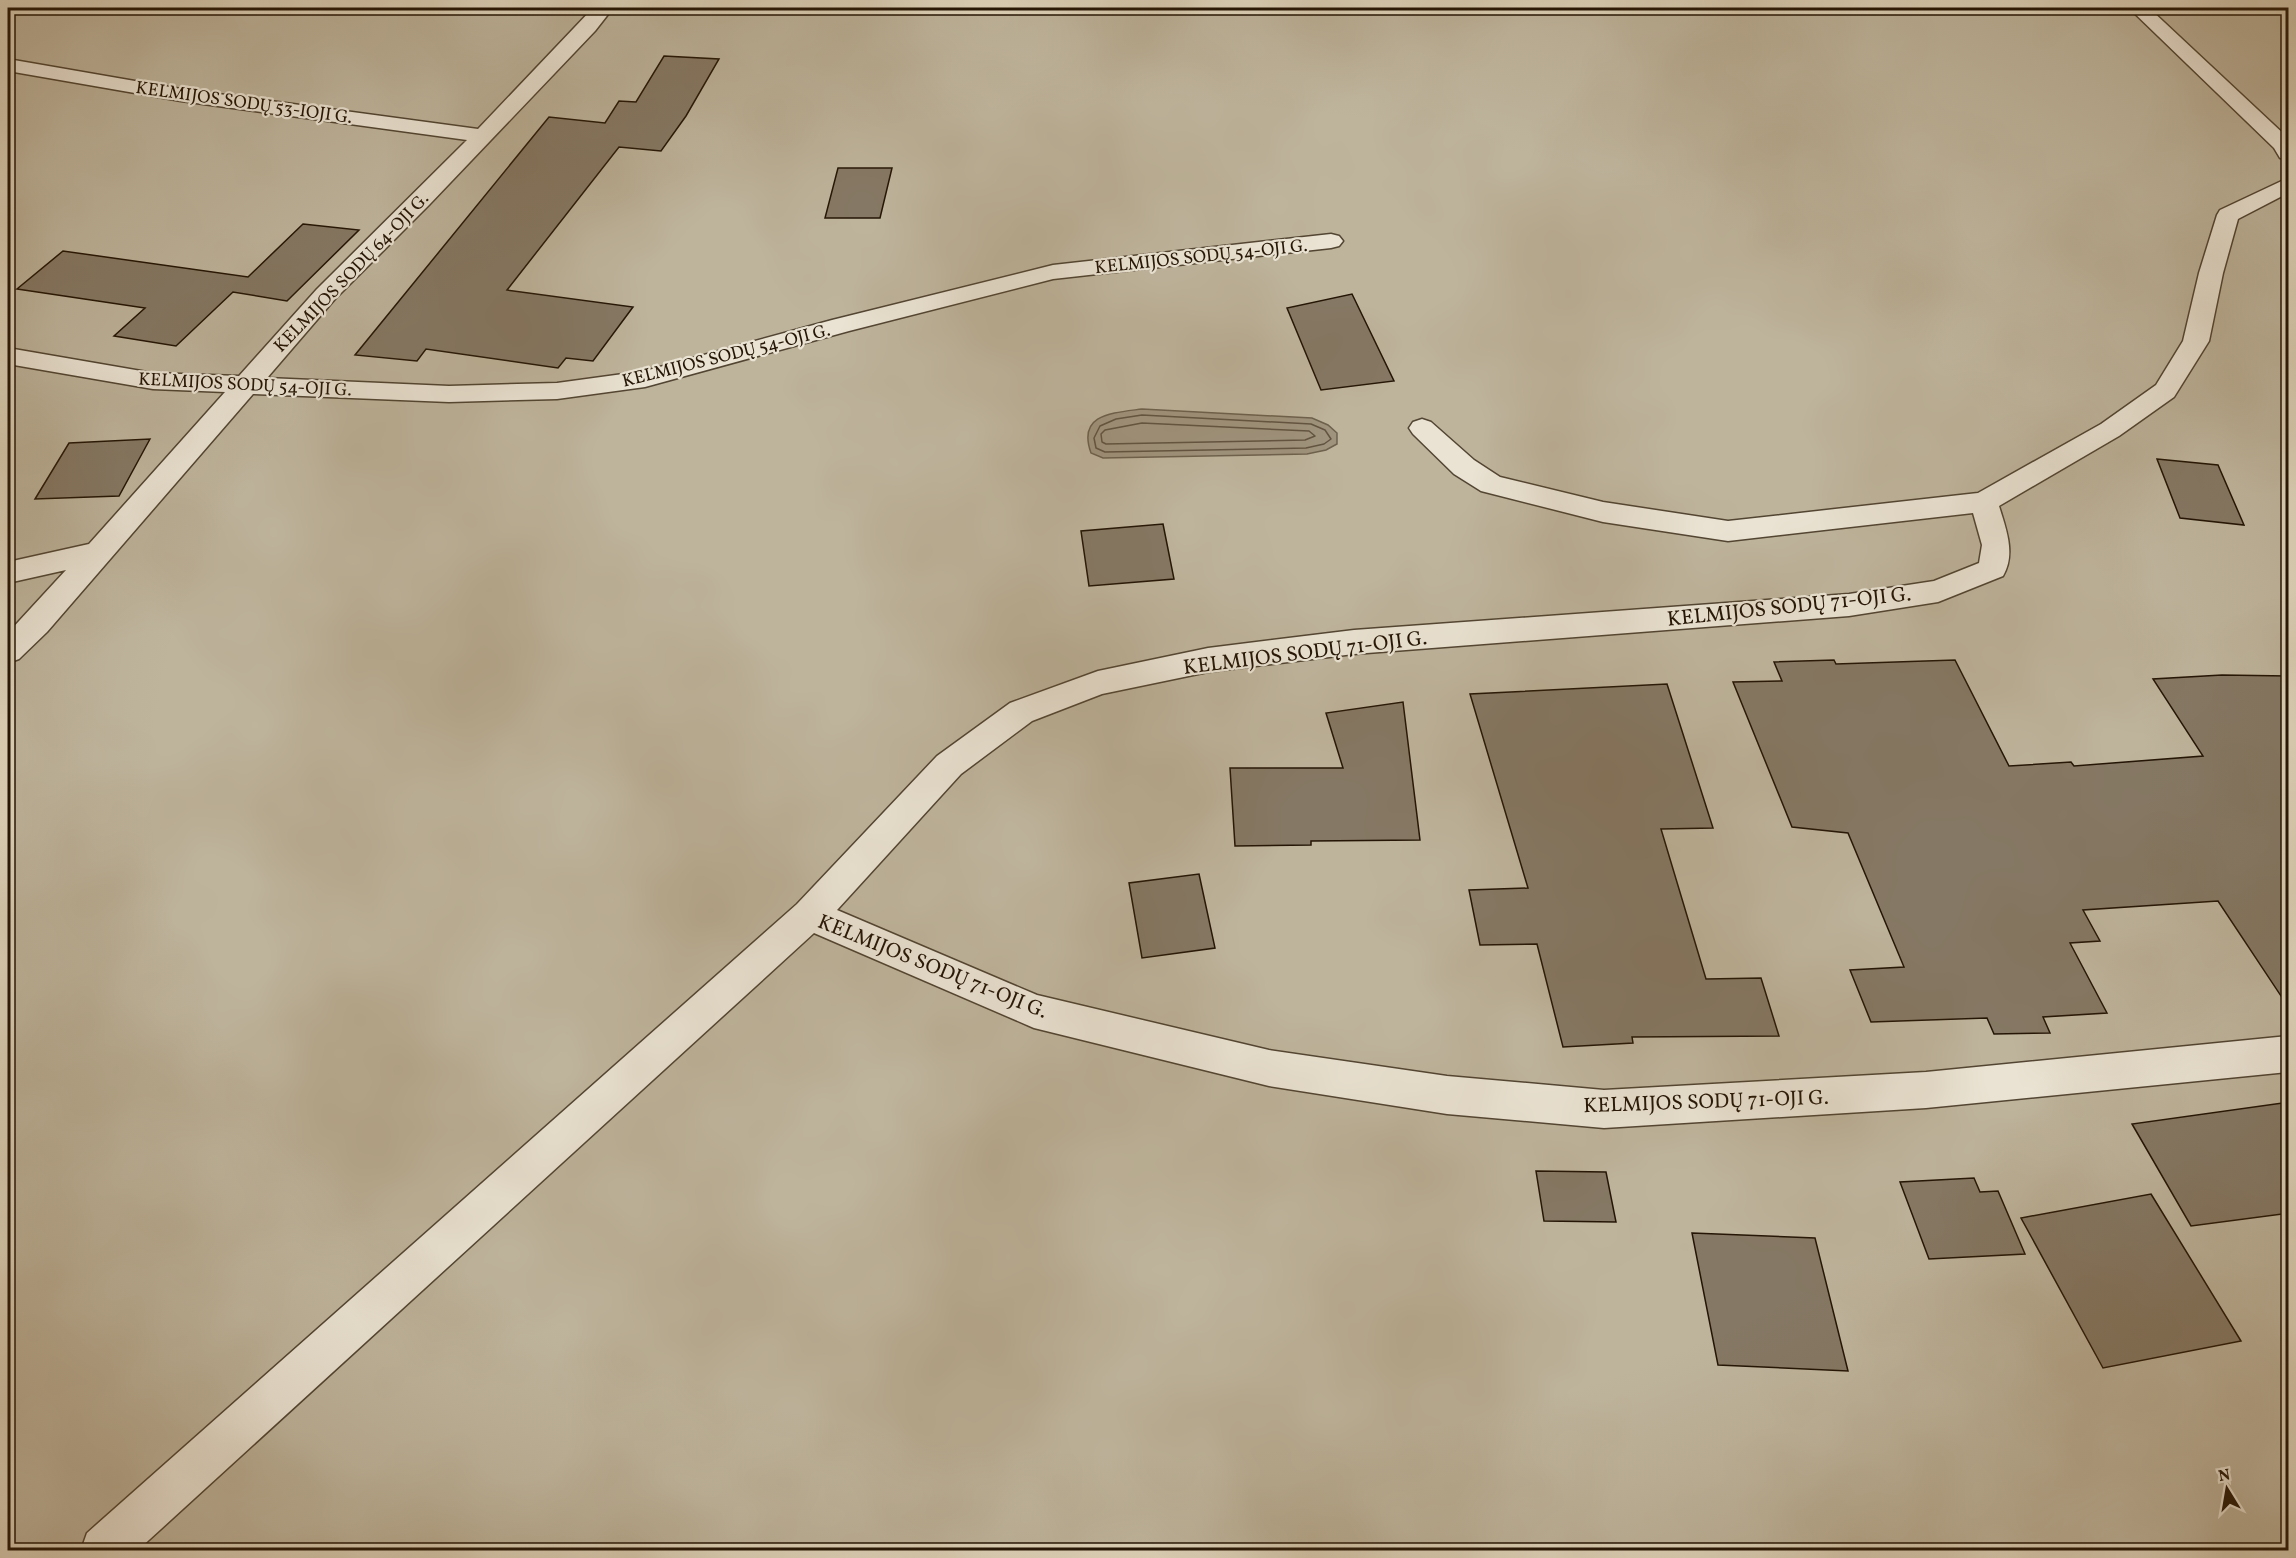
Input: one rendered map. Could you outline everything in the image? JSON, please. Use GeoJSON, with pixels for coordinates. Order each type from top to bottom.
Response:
{"type":"FeatureCollection","features":[{"type":"Feature","properties":{"kind":"street","name":"KELMIJOS SODŲ 64-OJI G."},"geometry":{"type":"LineString","coordinates":[[8,651],[36,624],[326,294],[588,27],[603,8]]}},
{"type":"Feature","properties":{"kind":"street"},"geometry":{"type":"LineString","coordinates":[[2138,8],[2289,153]]}},
{"type":"Feature","properties":{"kind":"street","name":"KELMIJOS SODŲ 53-IOJI G."},"geometry":{"type":"LineString","coordinates":[[8,65],[181,95],[482,136]]}},
{"type":"Feature","properties":{"kind":"street"},"geometry":{"type":"LineString","coordinates":[[1422,428],[1464,467],[1491,484],[1603,512],[1728,531],[1984,502],[2110,430],[2164,391],[2196,341],[2211,273],[2228,215],[2289,184]]}},
{"type":"Feature","properties":{"kind":"street","name":"KELMIJOS SODŲ 54-OJI G."},"geometry":{"type":"LineString","coordinates":[[8,356],[153,381],[449,394],[557,391],[645,380],[841,325],[1053,272],[1331,241]]}},
{"type":"Feature","properties":{"kind":"street","name":"KELMIJOS SODŲ 71-OJI G."},"geometry":{"type":"LineString","coordinates":[[1984,502],[1996,544],[1993,569],[1938,591],[1850,605],[1354,642],[1208,660],[1098,683],[1021,712],[949,765],[810,915],[1034,1011],[1269,1068],[1447,1095],[1604,1109],[1926,1090],[2289,1054]]}},
{"type":"Feature","properties":{"kind":"street"},"geometry":{"type":"LineString","coordinates":[[8,572],[98,553]]}},
{"type":"Feature","properties":{"kind":"street"},"geometry":{"type":"LineString","coordinates":[[104,1551],[810,915]]}},
{"type":"Feature","properties":{"kind":"shaded area"},"geometry":{"type":"Polygon","coordinates":[[[8,8],[2288,8],[2288,1550],[8,1550],[8,8]]]}},
{"type":"Feature","properties":{"kind":"water"},"geometry":{"type":"Polygon","coordinates":[[[1142,409],[1312,418],[1328,425],[1337,433],[1337,444],[1326,450],[1307,454],[1103,458],[1091,453],[1088,440],[1089,430],[1093,423],[1109,414],[1142,409]]]}},
{"type":"Feature","properties":{"kind":"building"},"geometry":{"type":"Polygon","coordinates":[[[664,56],[719,59],[686,116],[661,151],[619,147],[507,290],[633,307],[593,361],[566,358],[558,368],[426,349],[417,361],[355,355],[549,117],[605,123],[619,101],[636,102],[664,56]]]}},
{"type":"Feature","properties":{"kind":"building"},"geometry":{"type":"Polygon","coordinates":[[[838,168],[892,168],[880,218],[825,218],[838,168]]]}},
{"type":"Feature","properties":{"kind":"building"},"geometry":{"type":"Polygon","coordinates":[[[303,224],[359,230],[287,301],[233,292],[176,346],[114,336],[145,308],[17,289],[63,251],[248,277],[303,224]]]}},
{"type":"Feature","properties":{"kind":"building"},"geometry":{"type":"Polygon","coordinates":[[[1352,294],[1394,381],[1321,390],[1287,308],[1352,294]]]}},
{"type":"Feature","properties":{"kind":"building"},"geometry":{"type":"Polygon","coordinates":[[[150,439],[119,496],[35,499],[69,443],[150,439]]]}},
{"type":"Feature","properties":{"kind":"building"},"geometry":{"type":"Polygon","coordinates":[[[2157,459],[2218,465],[2244,525],[2180,518],[2157,459]]]}},
{"type":"Feature","properties":{"kind":"building"},"geometry":{"type":"Polygon","coordinates":[[[1163,524],[1174,579],[1089,586],[1081,531],[1163,524]]]}},
{"type":"Feature","properties":{"kind":"building"},"geometry":{"type":"Polygon","coordinates":[[[1834,660],[1836,664],[1955,660],[2009,766],[2071,762],[2074,766],[2203,756],[2153,679],[2222,675],[2289,676],[2289,1008],[2218,901],[2083,910],[2100,941],[2070,943],[2107,1013],[2043,1017],[2050,1033],[1994,1034],[1987,1018],[1871,1022],[1850,970],[1904,967],[1848,833],[1792,827],[1733,682],[1782,681],[1774,662],[1834,660]]]}},
{"type":"Feature","properties":{"kind":"building"},"geometry":{"type":"Polygon","coordinates":[[[1667,684],[1713,828],[1661,829],[1706,979],[1761,978],[1779,1036],[1632,1037],[1633,1043],[1563,1047],[1537,944],[1480,945],[1469,890],[1528,888],[1470,694],[1667,684]]]}},
{"type":"Feature","properties":{"kind":"building"},"geometry":{"type":"Polygon","coordinates":[[[1403,702],[1420,840],[1311,841],[1311,845],[1235,846],[1230,768],[1343,768],[1326,713],[1403,702]]]}},
{"type":"Feature","properties":{"kind":"building"},"geometry":{"type":"Polygon","coordinates":[[[1199,874],[1215,948],[1142,958],[1129,883],[1199,874]]]}},
{"type":"Feature","properties":{"kind":"building"},"geometry":{"type":"Polygon","coordinates":[[[2289,1102],[2289,1213],[2191,1226],[2132,1124],[2289,1102]]]}},
{"type":"Feature","properties":{"kind":"building"},"geometry":{"type":"Polygon","coordinates":[[[1536,1171],[1606,1172],[1616,1222],[1544,1221],[1536,1171]]]}},
{"type":"Feature","properties":{"kind":"building"},"geometry":{"type":"Polygon","coordinates":[[[1974,1178],[1980,1192],[1998,1191],[2025,1254],[1929,1259],[1900,1182],[1974,1178]]]}},
{"type":"Feature","properties":{"kind":"building"},"geometry":{"type":"Polygon","coordinates":[[[2151,1194],[2241,1341],[2103,1368],[2021,1218],[2151,1194]]]}},
{"type":"Feature","properties":{"kind":"building"},"geometry":{"type":"Polygon","coordinates":[[[1692,1233],[1815,1238],[1848,1371],[1718,1365],[1692,1233]]]}}]}
